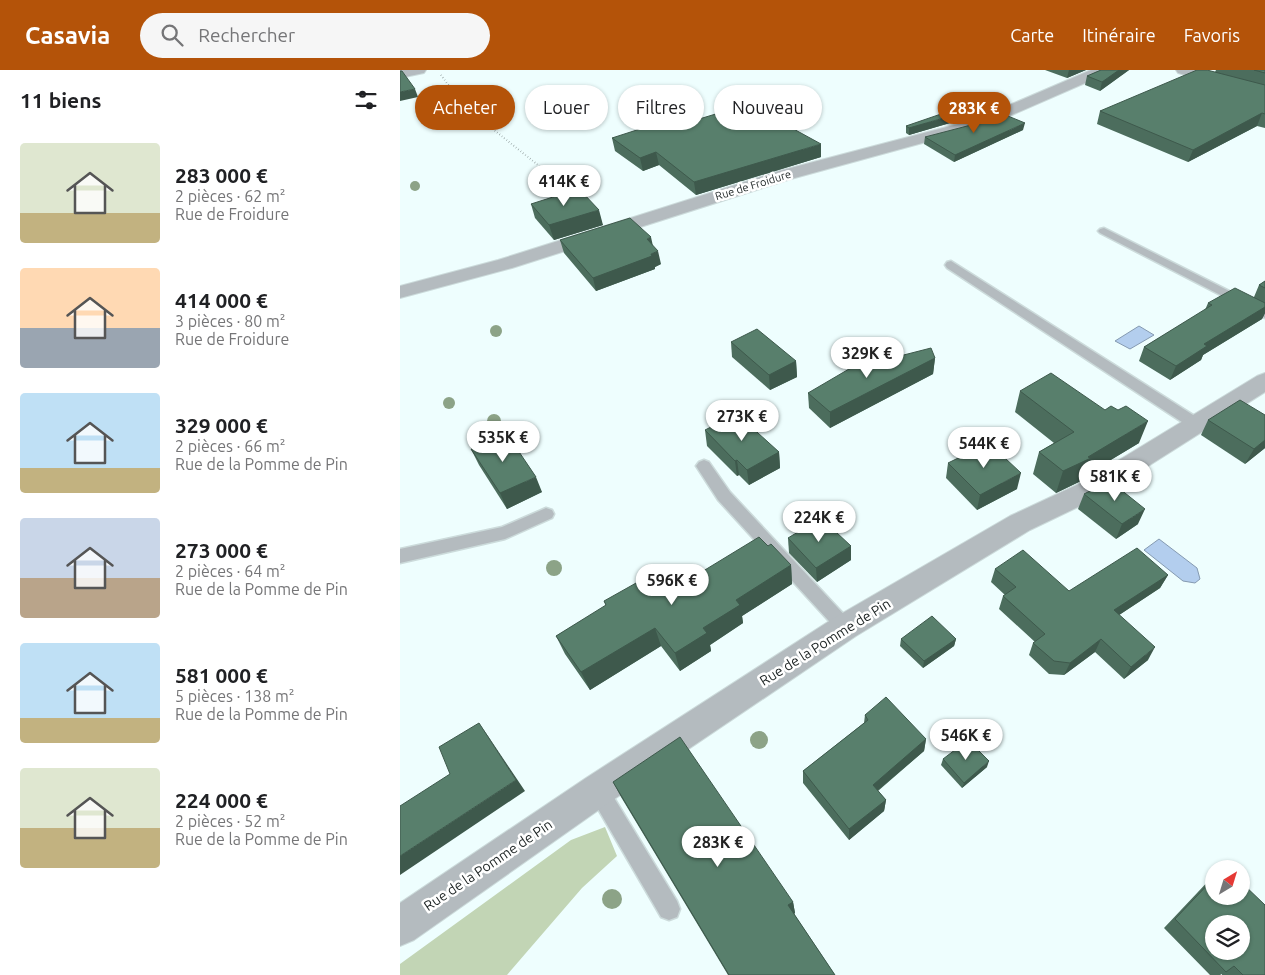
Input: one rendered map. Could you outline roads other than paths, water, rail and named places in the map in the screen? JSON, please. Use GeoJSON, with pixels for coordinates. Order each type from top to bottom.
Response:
{"type":"FeatureCollection","features":[{"type":"Feature","properties":{"kind":"street"},"geometry":{"type":"LineString","coordinates":[[400,74],[419,70]]}},
{"type":"Feature","properties":{"kind":"street","name":"Rue de Froidure"},"geometry":{"type":"LineString","coordinates":[[400,292],[505,264],[785,175],[964,127],[999,115],[1103,70]]}},
{"type":"Feature","properties":{"kind":"street"},"geometry":{"type":"LineString","coordinates":[[1183,70],[1265,92]]}},
{"type":"Feature","properties":{"kind":"street","name":"Rue de la Pomme de Pin"},"geometry":{"type":"LineString","coordinates":[[400,926],[598,790],[845,627],[1020,523],[1092,489],[1265,381]]}},
{"type":"Feature","properties":{"kind":"lane"},"geometry":{"type":"LineString","coordinates":[[1104,231],[1265,314]]}},
{"type":"Feature","properties":{"kind":"lane"},"geometry":{"type":"LineString","coordinates":[[951,265],[1196,424]]}},
{"type":"Feature","properties":{"kind":"lane"},"geometry":{"type":"LineString","coordinates":[[704,466],[724,496],[845,627]]}},
{"type":"Feature","properties":{"kind":"lane"},"geometry":{"type":"LineString","coordinates":[[400,556],[505,533],[546,514]]}},
{"type":"Feature","properties":{"kind":"lane"},"geometry":{"type":"LineString","coordinates":[[598,790],[670,909]]}},
{"type":"Feature","properties":{"kind":"water"},"geometry":{"type":"Polygon","coordinates":[[[1139,326],[1154,335],[1130,349],[1115,341],[1139,326]]]}},
{"type":"Feature","properties":{"kind":"water"},"geometry":{"type":"Polygon","coordinates":[[[1159,539],[1197,568],[1200,579],[1195,583],[1183,581],[1144,550],[1159,539]]]}}]}
